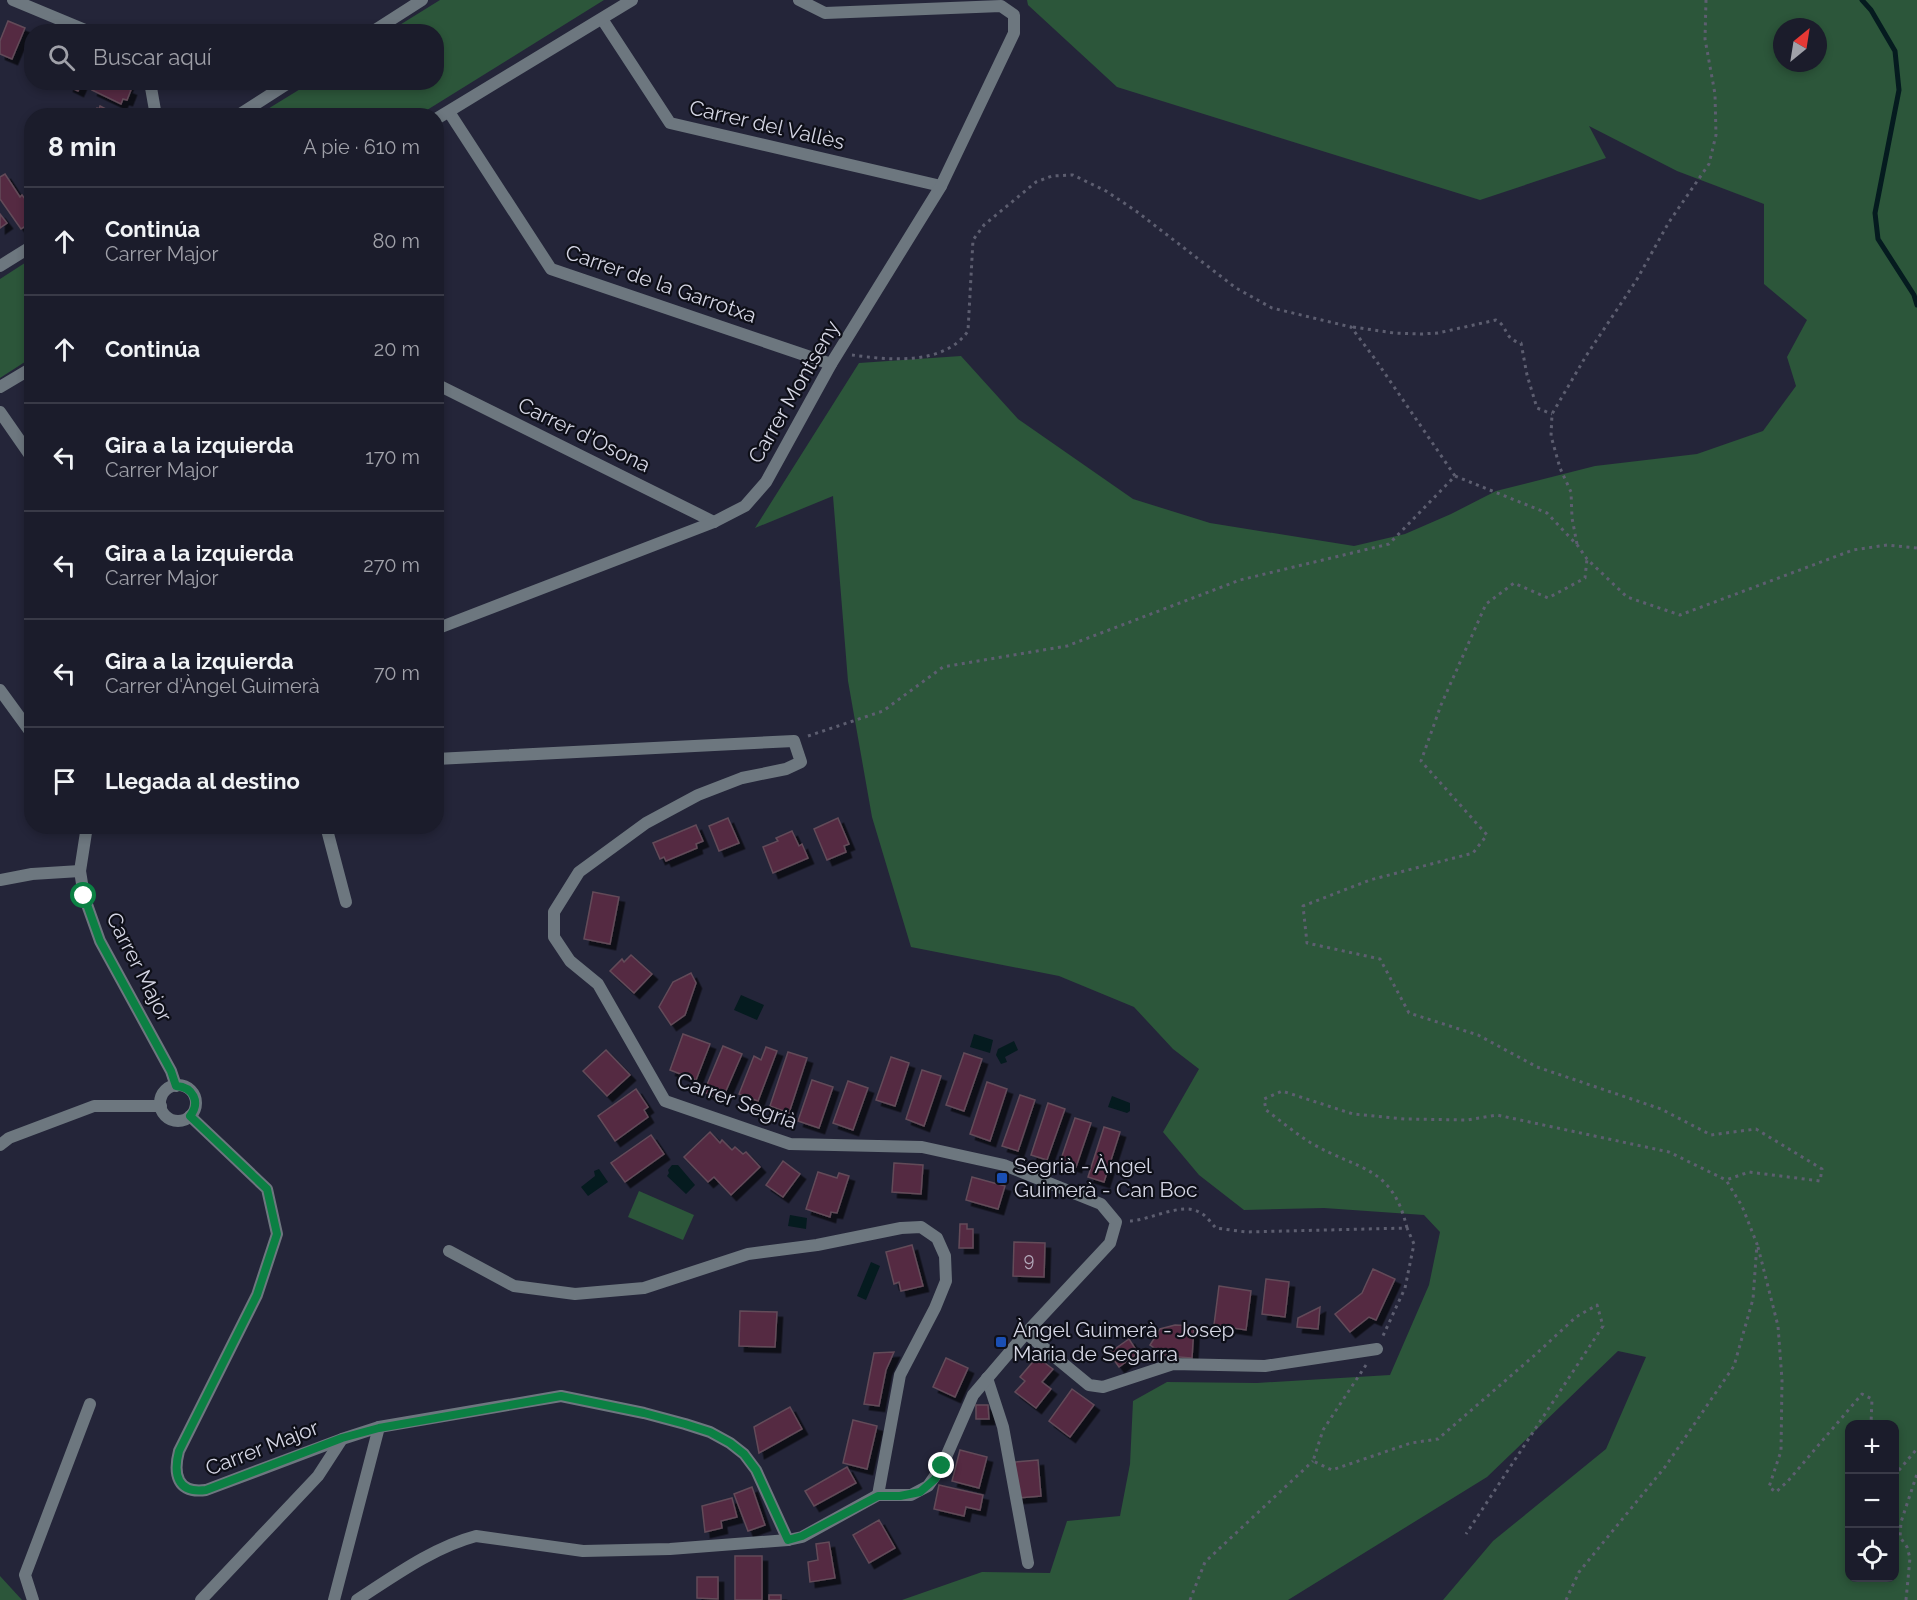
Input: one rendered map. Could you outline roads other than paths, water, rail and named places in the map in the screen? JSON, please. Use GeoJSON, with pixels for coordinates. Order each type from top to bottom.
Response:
{"type":"FeatureCollection","features":[{"type":"Feature","properties":{"kind":"street"},"geometry":{"type":"LineString","coordinates":[[13,0],[71,24]]}},
{"type":"Feature","properties":{"kind":"street"},"geometry":{"type":"LineString","coordinates":[[381,24],[403,5],[422,0]]}},
{"type":"Feature","properties":{"kind":"street"},"geometry":{"type":"LineString","coordinates":[[444,115],[632,0]]}},
{"type":"Feature","properties":{"kind":"street","name":"Carrer Montseny"},"geometry":{"type":"LineString","coordinates":[[444,626],[714,522],[745,506],[766,482],[838,352],[941,186],[1014,33],[1014,15],[1001,6],[825,13],[799,0]]}},
{"type":"Feature","properties":{"kind":"street","name":"Carrer del Vallès"},"geometry":{"type":"LineString","coordinates":[[602,19],[670,123],[941,186]]}},
{"type":"Feature","properties":{"kind":"street"},"geometry":{"type":"LineString","coordinates":[[151,90],[155,108]]}},
{"type":"Feature","properties":{"kind":"street"},"geometry":{"type":"LineString","coordinates":[[249,108],[278,90]]}},
{"type":"Feature","properties":{"kind":"street","name":"Carrer de la Garrotxa"},"geometry":{"type":"LineString","coordinates":[[449,112],[551,268],[831,364]]}},
{"type":"Feature","properties":{"kind":"street"},"geometry":{"type":"LineString","coordinates":[[0,266],[24,251]]}},
{"type":"Feature","properties":{"kind":"street"},"geometry":{"type":"LineString","coordinates":[[0,387],[24,373]]}},
{"type":"Feature","properties":{"kind":"street","name":"Carrer d'Osona"},"geometry":{"type":"LineString","coordinates":[[444,388],[714,522]]}},
{"type":"Feature","properties":{"kind":"street"},"geometry":{"type":"LineString","coordinates":[[0,412],[24,447]]}},
{"type":"Feature","properties":{"kind":"street"},"geometry":{"type":"LineString","coordinates":[[0,690],[24,723]]}},
{"type":"Feature","properties":{"kind":"street","name":"Carrer Segrià"},"geometry":{"type":"LineString","coordinates":[[444,759],[794,741],[801,762],[786,770],[742,778],[698,795],[646,823],[579,873],[554,912],[554,937],[570,961],[598,984],[665,1101],[790,1144],[922,1147],[1004,1165],[1101,1204],[1116,1222],[1110,1243],[1026,1333]]}},
{"type":"Feature","properties":{"kind":"street","name":"Carrer Major"},"geometry":{"type":"LineString","coordinates":[[86,834],[80,872],[84,896],[100,941],[171,1071],[176,1086]]}},
{"type":"Feature","properties":{"kind":"street"},"geometry":{"type":"LineString","coordinates":[[328,834],[346,902]]}},
{"type":"Feature","properties":{"kind":"street"},"geometry":{"type":"LineString","coordinates":[[0,880],[48,872],[80,872]]}},
{"type":"Feature","properties":{"kind":"street"},"geometry":{"type":"LineString","coordinates":[[176,1086],[188,1088],[194,1096],[195,1106],[190,1116],[181,1120],[171,1120],[160,1106],[164,1093],[176,1086]]}},
{"type":"Feature","properties":{"kind":"street"},"geometry":{"type":"LineString","coordinates":[[0,1145],[9,1138],[94,1106],[160,1106]]}},
{"type":"Feature","properties":{"kind":"street","name":"Carrer Major"},"geometry":{"type":"LineString","coordinates":[[190,1116],[267,1189],[277,1234],[257,1295],[179,1451],[176,1473],[180,1483],[187,1489],[196,1492],[206,1490],[342,1438],[379,1428],[561,1396],[685,1424],[710,1432],[730,1443],[744,1454],[756,1470],[788,1540]]}},
{"type":"Feature","properties":{"kind":"street"},"geometry":{"type":"LineString","coordinates":[[449,1251],[514,1286],[575,1294],[644,1288],[748,1254],[817,1245],[901,1228],[921,1227],[937,1238],[945,1256],[946,1281],[935,1308],[900,1375],[878,1496]]}},
{"type":"Feature","properties":{"kind":"street"},"geometry":{"type":"LineString","coordinates":[[357,1600],[459,1540],[476,1536],[583,1551],[670,1549],[788,1540],[802,1536],[878,1496],[911,1494],[928,1486],[942,1466],[973,1395],[1026,1333],[1089,1385],[1103,1387],[1173,1364],[1265,1366],[1377,1349]]}},
{"type":"Feature","properties":{"kind":"street"},"geometry":{"type":"LineString","coordinates":[[987,1378],[1003,1427],[1028,1563]]}},
{"type":"Feature","properties":{"kind":"street"},"geometry":{"type":"LineString","coordinates":[[33,1600],[25,1575],[90,1404]]}},
{"type":"Feature","properties":{"kind":"street"},"geometry":{"type":"LineString","coordinates":[[334,1600],[379,1428]]}},
{"type":"Feature","properties":{"kind":"street"},"geometry":{"type":"LineString","coordinates":[[201,1600],[318,1476],[342,1438]]}},
{"type":"Feature","properties":{"kind":"waterway"},"geometry":{"type":"LineString","coordinates":[[1862,0],[1871,10],[1895,51],[1899,90],[1875,213],[1878,239],[1914,295],[1917,305]]}},
{"type":"Feature","properties":{"kind":"place","name":"Segrià - Àngel Guimerà - Can Boc"},"geometry":{"type":"Point","coordinates":[1002,1178]}},
{"type":"Feature","properties":{"kind":"place","name":"Àngel Guimerà - Josep Maria de Segarra"},"geometry":{"type":"Point","coordinates":[1001,1342]}}]}
